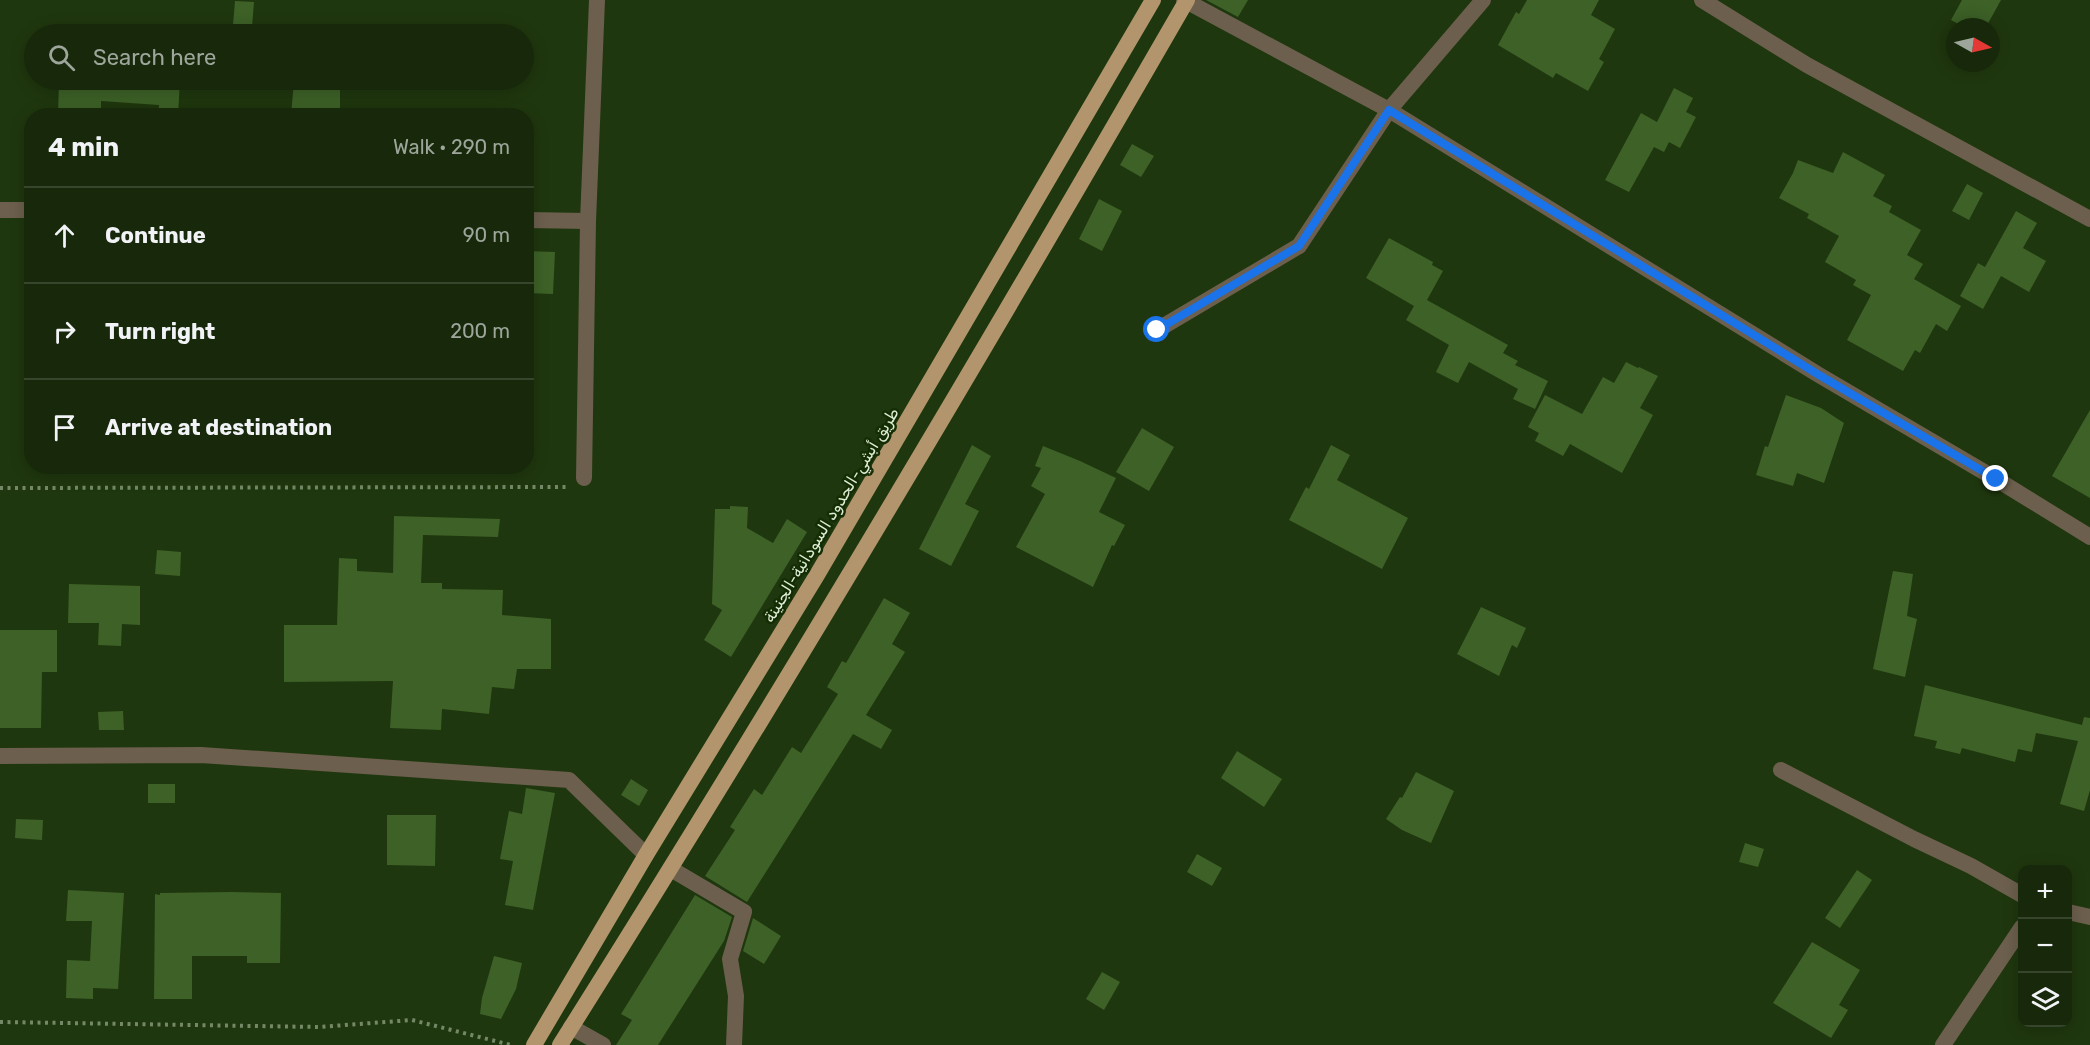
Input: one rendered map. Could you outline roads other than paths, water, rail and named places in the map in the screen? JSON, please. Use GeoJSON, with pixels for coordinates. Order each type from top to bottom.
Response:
{"type":"FeatureCollection","features":[{"type":"Feature","properties":{"kind":"highway","name":"طريق أبشي-الحدود السودانية-الجنينة"},"geometry":{"type":"LineString","coordinates":[[534,1045],[646,855],[817,575],[1153,0]]}},
{"type":"Feature","properties":{"kind":"highway"},"geometry":{"type":"LineString","coordinates":[[560,1045],[671,869],[1015,298],[1185,0]]}},
{"type":"Feature","properties":{"kind":"street"},"geometry":{"type":"LineString","coordinates":[[580,482],[597,0]]}},
{"type":"Feature","properties":{"kind":"street"},"geometry":{"type":"LineString","coordinates":[[1185,0],[1389,110],[1819,375],[2090,537]]}},
{"type":"Feature","properties":{"kind":"street"},"geometry":{"type":"LineString","coordinates":[[1157,330],[1299,246],[1389,110],[1483,0]]}},
{"type":"Feature","properties":{"kind":"street"},"geometry":{"type":"LineString","coordinates":[[1702,0],[1807,65],[2090,219]]}},
{"type":"Feature","properties":{"kind":"street"},"geometry":{"type":"LineString","coordinates":[[0,210],[24,210]]}},
{"type":"Feature","properties":{"kind":"street"},"geometry":{"type":"LineString","coordinates":[[534,220],[588,221]]}},
{"type":"Feature","properties":{"kind":"street"},"geometry":{"type":"LineString","coordinates":[[0,756],[201,755],[569,780],[646,855]]}},
{"type":"Feature","properties":{"kind":"street"},"geometry":{"type":"LineString","coordinates":[[1781,770],[1971,866],[2018,893]]}},
{"type":"Feature","properties":{"kind":"street"},"geometry":{"type":"LineString","coordinates":[[671,869],[744,912],[730,958],[736,996],[734,1045]]}},
{"type":"Feature","properties":{"kind":"street"},"geometry":{"type":"LineString","coordinates":[[2072,913],[2090,917]]}},
{"type":"Feature","properties":{"kind":"street"},"geometry":{"type":"LineString","coordinates":[[1944,1045],[2018,933]]}},
{"type":"Feature","properties":{"kind":"street"},"geometry":{"type":"LineString","coordinates":[[571,1027],[603,1045]]}}]}
